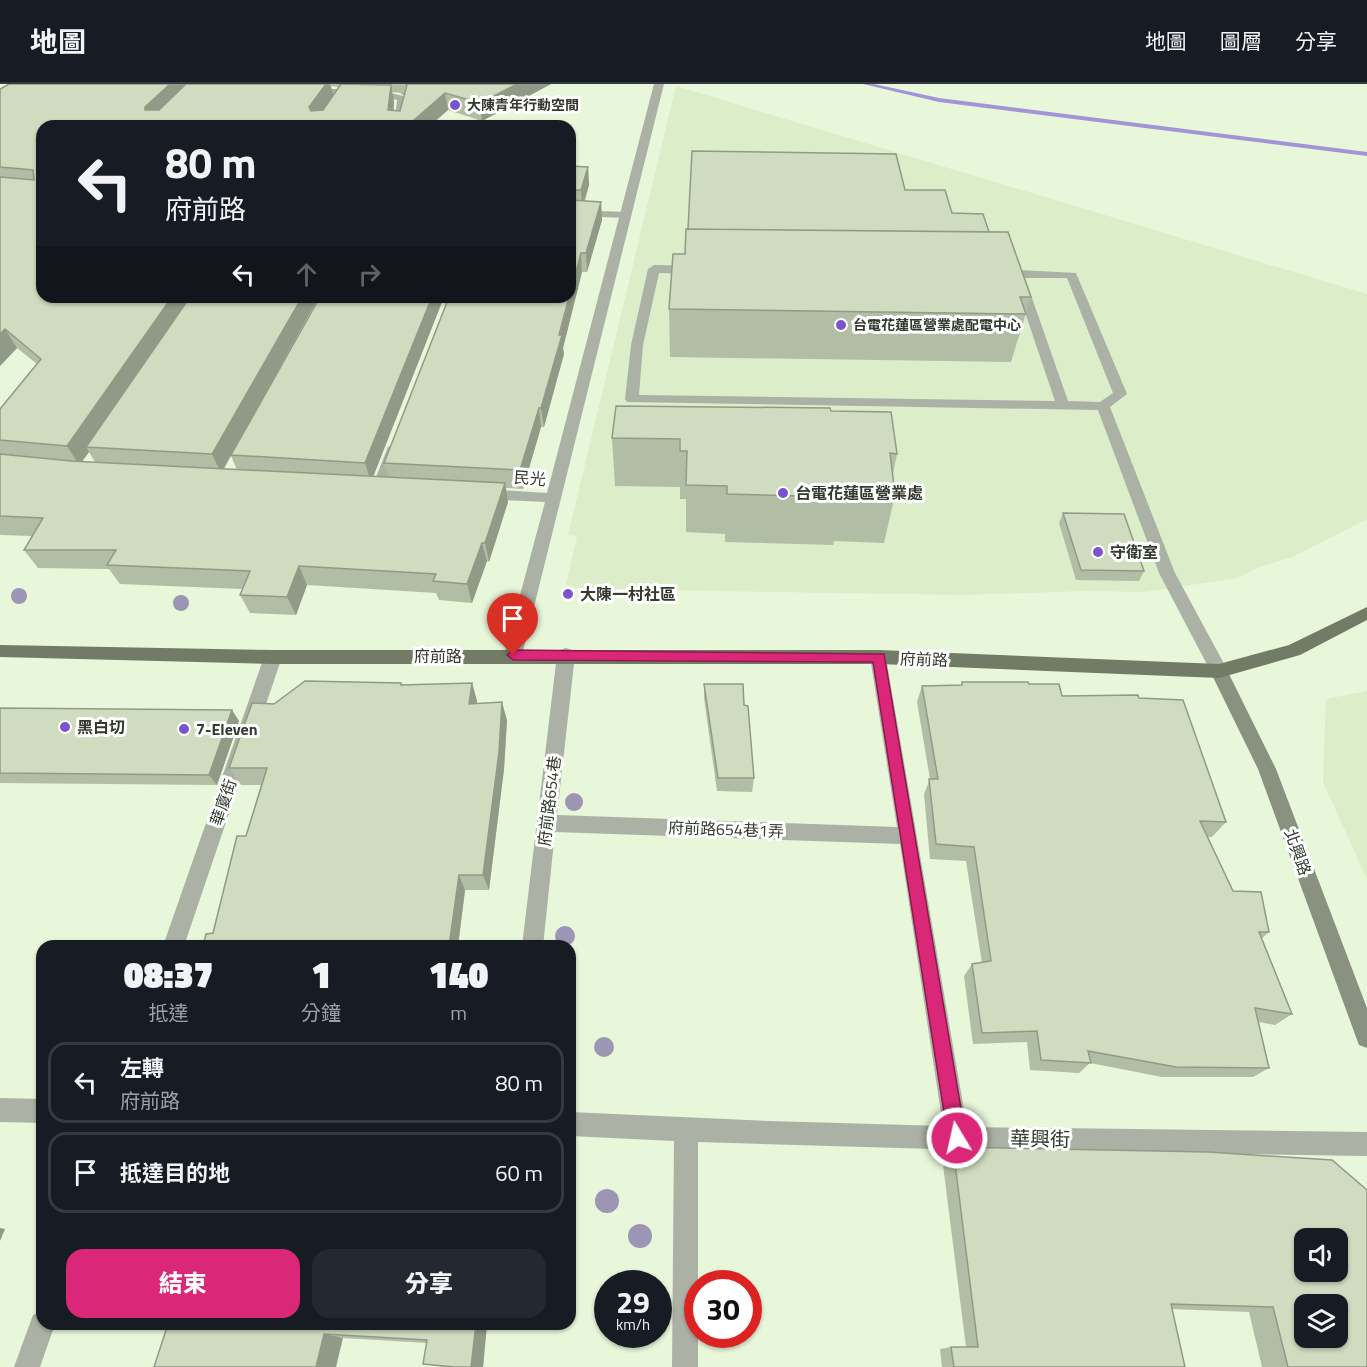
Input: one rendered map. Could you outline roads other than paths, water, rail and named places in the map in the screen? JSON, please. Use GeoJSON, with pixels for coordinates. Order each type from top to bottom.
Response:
{"type":"FeatureCollection","features":[{"type":"Feature","properties":{"kind":"main road","name":"府前路"},"geometry":{"type":"LineString","coordinates":[[0,651],[273,657],[566,655],[879,657],[1219,671],[1294,650],[1367,613]]}},
{"type":"Feature","properties":{"kind":"street"},"geometry":{"type":"LineString","coordinates":[[513,655],[659,84]]}},
{"type":"Feature","properties":{"kind":"street"},"geometry":{"type":"LineString","coordinates":[[300,91],[345,92],[400,98],[404,102],[400,120]]}},
{"type":"Feature","properties":{"kind":"street"},"geometry":{"type":"LineString","coordinates":[[576,213],[627,215]]}},
{"type":"Feature","properties":{"kind":"street"},"geometry":{"type":"LineString","coordinates":[[712,270],[654,269],[637,345],[632,399],[1063,406],[1103,406],[1119,394],[1072,275],[1012,274],[1063,406]]}},
{"type":"Feature","properties":{"kind":"street"},"geometry":{"type":"LineString","coordinates":[[1103,406],[1167,573],[1219,671]]}},
{"type":"Feature","properties":{"kind":"street"},"geometry":{"type":"LineString","coordinates":[[379,487],[401,431]]}},
{"type":"Feature","properties":{"kind":"street","name":"民光"},"geometry":{"type":"LineString","coordinates":[[473,493],[554,498]]}},
{"type":"Feature","properties":{"kind":"street","name":"府前路654巷"},"geometry":{"type":"LineString","coordinates":[[533,940],[566,655]]}},
{"type":"Feature","properties":{"kind":"street","name":"華廈街"},"geometry":{"type":"LineString","coordinates":[[175,940],[273,657]]}},
{"type":"Feature","properties":{"kind":"street"},"geometry":{"type":"LineString","coordinates":[[879,657],[906,836],[957,1138]]}},
{"type":"Feature","properties":{"kind":"street","name":"北興路"},"geometry":{"type":"LineString","coordinates":[[1219,671],[1267,769],[1367,1036]]}},
{"type":"Feature","properties":{"kind":"street","name":"府前路654巷1弄"},"geometry":{"type":"LineString","coordinates":[[546,823],[906,836]]}},
{"type":"Feature","properties":{"kind":"street"},"geometry":{"type":"LineString","coordinates":[[0,1110],[36,1111]]}},
{"type":"Feature","properties":{"kind":"street","name":"華興街"},"geometry":{"type":"LineString","coordinates":[[576,1124],[686,1131],[957,1138],[1367,1144]]}},
{"type":"Feature","properties":{"kind":"street"},"geometry":{"type":"LineString","coordinates":[[685,1367],[686,1131]]}},
{"type":"Feature","properties":{"kind":"street"},"geometry":{"type":"LineString","coordinates":[[27,1367],[40,1330]]}},
{"type":"Feature","properties":{"kind":"waterway"},"geometry":{"type":"LineString","coordinates":[[866,84],[939,100],[1367,154]]}},
{"type":"Feature","properties":{"kind":"place","name":"大陳青年行動空間"},"geometry":{"type":"Point","coordinates":[455,105]}},
{"type":"Feature","properties":{"kind":"place","name":"台電花蓮區營業處配電中心"},"geometry":{"type":"Point","coordinates":[841,325]}},
{"type":"Feature","properties":{"kind":"place","name":"台電花蓮區營業處"},"geometry":{"type":"Point","coordinates":[783,493]}},
{"type":"Feature","properties":{"kind":"place","name":"守衛室"},"geometry":{"type":"Point","coordinates":[1098,552]}},
{"type":"Feature","properties":{"kind":"place","name":"大陳一村社區"},"geometry":{"type":"Point","coordinates":[568,594]}},
{"type":"Feature","properties":{"kind":"place","name":"黑白切"},"geometry":{"type":"Point","coordinates":[65,727]}},
{"type":"Feature","properties":{"kind":"place","name":"7-Eleven"},"geometry":{"type":"Point","coordinates":[184,729]}}]}
